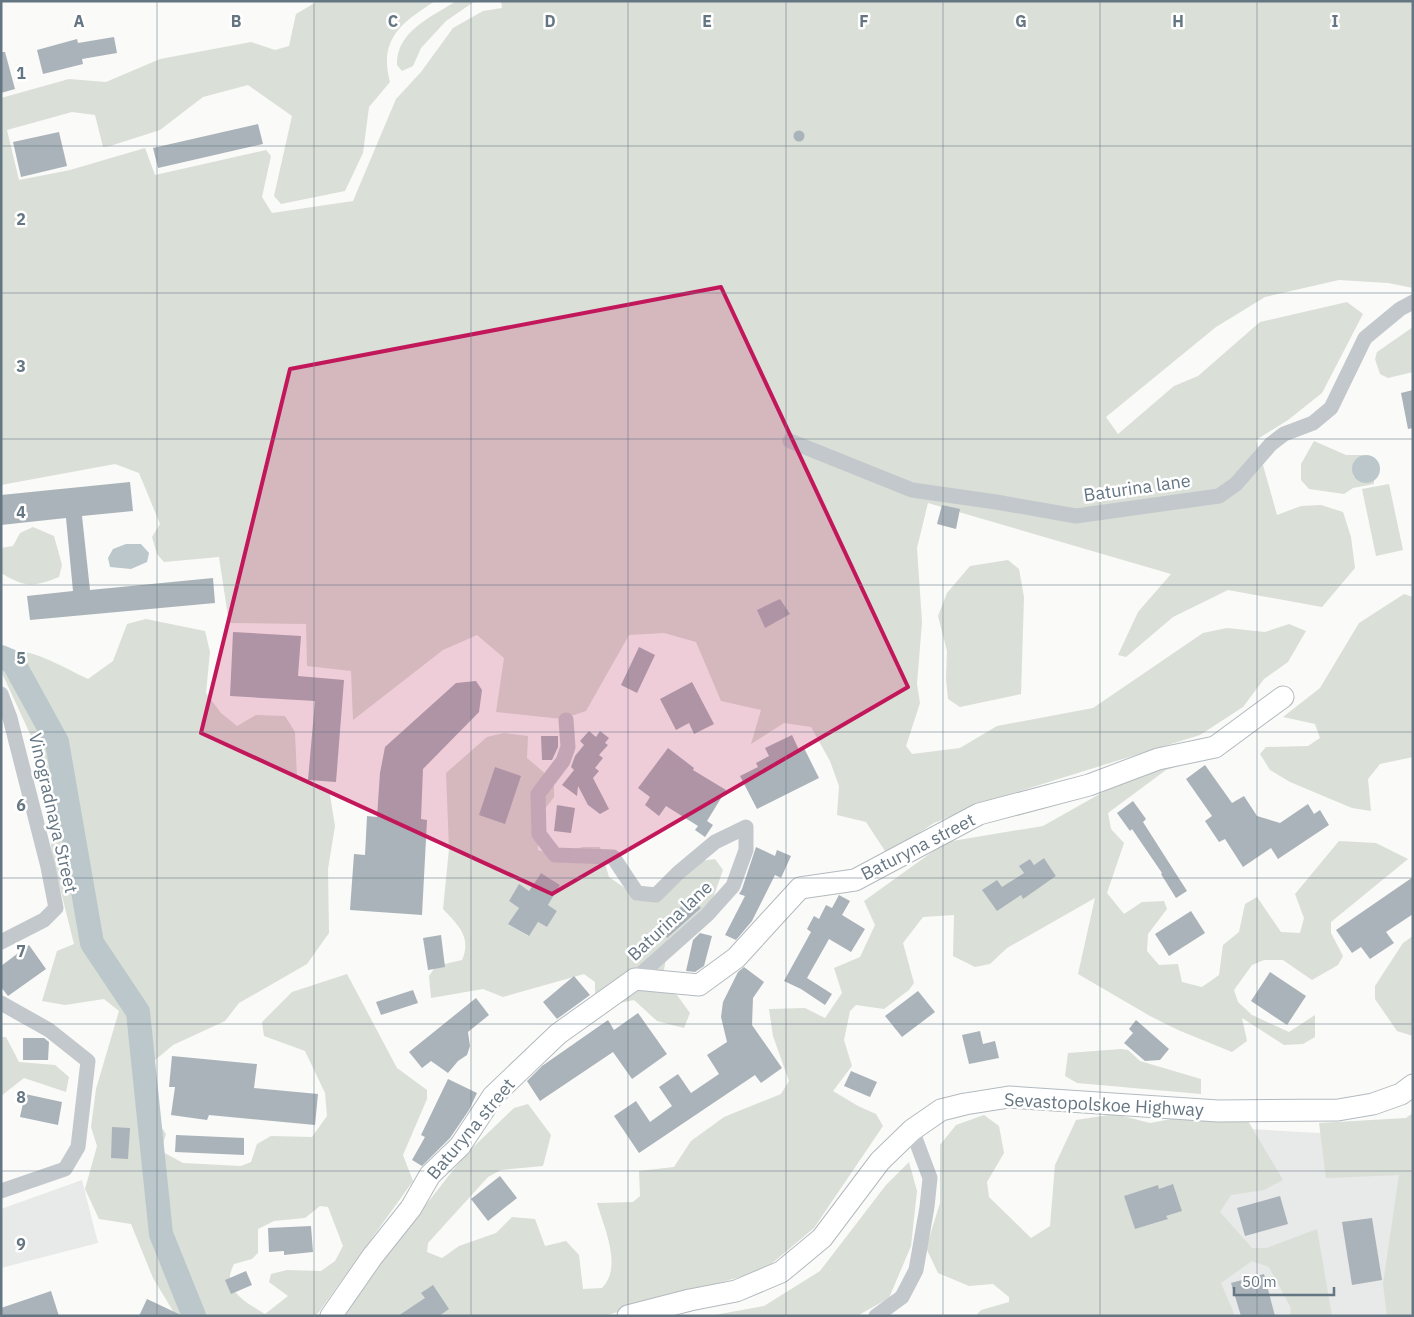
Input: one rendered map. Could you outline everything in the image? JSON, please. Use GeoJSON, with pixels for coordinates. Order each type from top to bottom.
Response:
{"type":"FeatureCollection","features":[{"type":"Feature","properties":{"kind":"main road","name":"Baturyna street"},"geometry":{"type":"LineString","coordinates":[[331,1316],[372,1257],[411,1208],[430,1175],[460,1146],[493,1096],[558,1034],[635,979],[699,985],[736,958],[800,888],[855,880],[979,814],[1089,785],[1158,758],[1216,747],[1283,697]]}},
{"type":"Feature","properties":{"kind":"main road","name":"Sevastopolskoe Highway"},"geometry":{"type":"LineString","coordinates":[[628,1316],[690,1300],[736,1291],[781,1272],[822,1238],[880,1161],[941,1110],[1009,1097],[1218,1111],[1338,1110],[1382,1101],[1401,1094],[1413,1085]]}},
{"type":"Feature","properties":{"kind":"main road"},"geometry":{"type":"LineString","coordinates":[[658,1316],[720,1303],[769,1285],[798,1270],[819,1252],[914,1134]]}},
{"type":"Feature","properties":{"kind":"street","name":"Baturina lane"},"geometry":{"type":"LineString","coordinates":[[790,442],[912,490],[1076,516],[1219,496],[1236,484],[1271,444],[1284,434],[1313,423],[1331,408],[1365,338],[1400,309],[1413,302]]}},
{"type":"Feature","properties":{"kind":"street","name":"Vinogradnaya Street"},"geometry":{"type":"LineString","coordinates":[[1,694],[10,718],[48,867],[56,908],[44,920],[1,942]]}},
{"type":"Feature","properties":{"kind":"street","name":"Baturina lane"},"geometry":{"type":"LineString","coordinates":[[566,720],[568,748],[563,762],[538,794],[539,834],[554,855],[613,857],[637,893],[656,895],[678,873],[715,842],[746,827],[746,850],[733,886],[708,915],[635,979]]}},
{"type":"Feature","properties":{"kind":"street"},"geometry":{"type":"LineString","coordinates":[[1,1003],[49,1030],[88,1061],[78,1147],[65,1168],[1,1191]]}},
{"type":"Feature","properties":{"kind":"street"},"geometry":{"type":"LineString","coordinates":[[876,1316],[902,1297],[916,1270],[930,1178],[914,1134]]}},
{"type":"Feature","properties":{"kind":"highlighted area"},"geometry":{"type":"Polygon","coordinates":[[[721,287],[908,687],[552,894],[201,733],[290,369],[721,287]]]}},
{"type":"Feature","properties":{"kind":"shaded area"},"geometry":{"type":"Polygon","coordinates":[[[318,1],[435,1],[404,24],[396,33],[391,43],[387,54],[390,82],[369,107],[363,153],[345,191],[281,204],[274,196],[292,116],[248,85],[203,97],[160,130],[110,146],[103,147],[95,115],[72,112],[7,130],[19,180],[70,170],[145,148],[155,175],[266,150],[271,156],[262,197],[272,213],[353,201],[396,99],[421,72],[453,28],[483,11],[502,8],[501,1],[1413,1],[1413,288],[1388,283],[1339,280],[1265,297],[1216,327],[1106,417],[1118,434],[1174,386],[1198,376],[1260,322],[1347,302],[1363,314],[1322,393],[1288,420],[1256,440],[1277,515],[1301,506],[1321,505],[1343,512],[1351,537],[1355,568],[1322,607],[1228,590],[1173,617],[1126,657],[1118,655],[1138,612],[1171,574],[928,503],[917,548],[922,622],[917,684],[920,703],[906,746],[912,754],[960,748],[997,726],[1093,708],[1203,633],[1227,628],[1265,632],[1289,624],[1306,631],[1288,662],[1264,679],[1243,707],[1200,735],[991,800],[934,823],[887,854],[866,822],[837,815],[839,786],[830,761],[811,727],[784,723],[751,744],[761,710],[721,701],[696,642],[664,633],[629,635],[586,711],[562,719],[496,712],[504,658],[477,635],[443,650],[353,720],[351,671],[307,666],[306,624],[229,623],[219,557],[164,562],[157,554],[152,537],[160,524],[139,473],[115,464],[1,485],[1,98],[69,79],[106,82],[160,59],[251,42],[275,50],[289,46],[296,14],[318,1]]]}},
{"type":"Feature","properties":{"kind":"shaded area"},"geometry":{"type":"Polygon","coordinates":[[[456,1],[475,1],[446,21],[421,48],[413,66],[402,71],[397,65],[398,53],[402,43],[417,26],[456,1]]]}},
{"type":"Feature","properties":{"kind":"shaded area"},"geometry":{"type":"Polygon","coordinates":[[[1413,327],[1413,372],[1388,378],[1380,374],[1375,359],[1377,352],[1413,327]]]}},
{"type":"Feature","properties":{"kind":"shaded area"},"geometry":{"type":"Polygon","coordinates":[[[1314,441],[1346,455],[1364,455],[1353,463],[1354,477],[1367,483],[1374,480],[1374,484],[1353,488],[1344,494],[1309,489],[1301,480],[1301,464],[1314,441]]]}},
{"type":"Feature","properties":{"kind":"shaded area"},"geometry":{"type":"Polygon","coordinates":[[[1366,455],[1376,459],[1380,469],[1376,479],[1366,483],[1356,479],[1352,469],[1356,459],[1366,455]]]}},
{"type":"Feature","properties":{"kind":"shaded area"},"geometry":{"type":"Polygon","coordinates":[[[1389,484],[1403,550],[1376,556],[1362,489],[1389,484]]]}},
{"type":"Feature","properties":{"kind":"shaded area"},"geometry":{"type":"Polygon","coordinates":[[[33,527],[54,536],[62,565],[59,577],[42,583],[30,584],[17,581],[1,573],[1,548],[13,546],[20,533],[33,527]]]}},
{"type":"Feature","properties":{"kind":"shaded area"},"geometry":{"type":"Polygon","coordinates":[[[126,544],[141,544],[149,553],[147,562],[131,569],[110,567],[108,558],[113,549],[126,544]]]}},
{"type":"Feature","properties":{"kind":"shaded area"},"geometry":{"type":"Polygon","coordinates":[[[1008,560],[1019,569],[1024,597],[1021,694],[960,707],[948,699],[946,679],[947,651],[938,616],[947,593],[970,566],[1008,560]]]}},
{"type":"Feature","properties":{"kind":"shaded area"},"geometry":{"type":"Polygon","coordinates":[[[1404,594],[1413,597],[1413,757],[1380,764],[1368,779],[1371,811],[1352,808],[1290,782],[1270,770],[1260,754],[1266,747],[1308,746],[1320,738],[1315,724],[1283,717],[1320,688],[1359,623],[1404,594]]]}},
{"type":"Feature","properties":{"kind":"shaded area"},"geometry":{"type":"Polygon","coordinates":[[[146,619],[205,631],[210,652],[206,693],[221,713],[237,726],[256,715],[285,716],[295,732],[297,777],[329,789],[335,826],[328,869],[329,933],[307,964],[239,1003],[225,1021],[173,1045],[141,1072],[139,1095],[166,1134],[161,1151],[183,1163],[241,1166],[251,1162],[257,1144],[271,1136],[312,1137],[327,1116],[325,1093],[305,1051],[264,1036],[262,1022],[292,992],[347,974],[397,1068],[427,1090],[427,1099],[403,1155],[413,1181],[316,1316],[176,1316],[153,1278],[131,1224],[99,1219],[85,1189],[97,1146],[91,1127],[96,1089],[119,1011],[104,999],[65,1005],[42,1001],[57,951],[74,944],[52,856],[43,762],[1,671],[1,651],[23,651],[34,654],[88,679],[113,661],[127,624],[146,619]],[[320,1206],[305,1218],[274,1221],[258,1229],[258,1253],[252,1259],[234,1264],[230,1278],[234,1291],[249,1304],[265,1314],[288,1296],[269,1282],[271,1274],[287,1270],[321,1271],[335,1261],[343,1246],[328,1207],[320,1206]]]}},
{"type":"Feature","properties":{"kind":"shaded area"},"geometry":{"type":"Polygon","coordinates":[[[504,733],[528,736],[527,758],[554,781],[554,797],[538,818],[538,850],[560,856],[582,847],[600,847],[609,877],[642,900],[694,862],[715,859],[723,870],[712,901],[669,939],[664,970],[644,980],[677,995],[690,1013],[684,1028],[657,1021],[634,1000],[595,1008],[595,982],[584,974],[503,997],[483,989],[431,998],[429,976],[436,966],[462,960],[465,952],[462,932],[443,909],[449,849],[446,773],[487,737],[504,733]],[[541,873],[529,891],[519,885],[509,901],[519,908],[509,924],[528,936],[538,922],[547,927],[557,911],[548,905],[560,885],[541,873]]]}},
{"type":"Feature","properties":{"kind":"shaded area"},"geometry":{"type":"Polygon","coordinates":[[[1198,760],[1166,770],[1108,813],[1111,829],[1124,843],[1107,893],[1124,914],[1142,902],[1164,901],[1167,909],[1148,934],[1147,951],[1159,965],[1178,964],[1182,982],[1202,987],[1219,975],[1223,945],[1239,932],[1245,904],[1257,897],[1281,932],[1300,933],[1304,918],[1295,894],[1339,841],[1376,843],[1408,859],[1331,922],[1331,933],[1343,956],[1338,965],[1312,980],[1283,960],[1264,960],[1252,965],[1234,990],[1238,1002],[1252,1015],[1289,1032],[1315,1015],[1315,1037],[1303,1044],[1284,1045],[1242,1018],[1247,1041],[1232,1052],[1178,1030],[1150,1016],[1078,974],[1095,898],[1007,948],[990,964],[975,967],[953,956],[954,915],[923,917],[903,943],[914,983],[909,990],[884,1009],[856,1005],[850,1011],[844,1040],[852,1066],[833,1091],[876,1114],[883,1126],[814,1228],[764,1270],[604,1316],[345,1316],[356,1294],[465,1155],[514,1108],[528,1104],[551,1135],[543,1166],[501,1170],[488,1177],[428,1243],[427,1252],[442,1258],[459,1246],[496,1233],[512,1217],[535,1219],[545,1246],[566,1241],[579,1255],[583,1289],[602,1288],[608,1279],[611,1269],[611,1258],[607,1235],[597,1203],[633,1202],[640,1196],[639,1171],[674,1167],[691,1141],[724,1117],[781,1094],[789,1081],[773,1036],[769,1009],[805,1008],[825,1018],[842,993],[834,968],[860,957],[875,925],[864,901],[946,842],[1043,826],[1128,778],[1198,760]],[[1044,858],[1034,865],[1030,859],[1020,866],[1024,873],[1011,881],[1023,898],[1056,876],[1044,858]]]}},
{"type":"Feature","properties":{"kind":"shaded area"},"geometry":{"type":"Polygon","coordinates":[[[1413,936],[1413,1036],[1397,1031],[1375,999],[1375,986],[1403,943],[1413,936]]]}},
{"type":"Feature","properties":{"kind":"shaded area"},"geometry":{"type":"Polygon","coordinates":[[[1,1037],[6,1037],[19,1062],[55,1065],[69,1077],[66,1092],[24,1078],[1,1096],[1,1037]]]}},
{"type":"Feature","properties":{"kind":"shaded area"},"geometry":{"type":"Polygon","coordinates":[[[1128,1050],[1140,1061],[1201,1079],[1201,1094],[1077,1083],[1065,1076],[1068,1053],[1128,1050]]]}},
{"type":"Feature","properties":{"kind":"shaded area"},"geometry":{"type":"Polygon","coordinates":[[[1413,1113],[1413,1316],[1387,1316],[1383,1284],[1399,1175],[1326,1178],[1319,1123],[1406,1118],[1413,1113]]]}},
{"type":"Feature","properties":{"kind":"shaded area"},"geometry":{"type":"Polygon","coordinates":[[[1115,1114],[1150,1123],[1182,1117],[1248,1121],[1283,1180],[1264,1190],[1231,1195],[1220,1212],[1252,1248],[1267,1248],[1317,1229],[1332,1316],[1290,1316],[1291,1308],[1269,1267],[1252,1261],[1221,1283],[1235,1316],[976,1316],[981,1310],[1009,1302],[1009,1297],[993,1284],[969,1286],[938,1273],[926,1248],[940,1203],[940,1145],[956,1125],[984,1115],[999,1126],[1004,1153],[987,1182],[989,1197],[1031,1238],[1050,1226],[1055,1165],[1076,1120],[1115,1114]],[[1173,1184],[1159,1189],[1158,1186],[1124,1196],[1135,1229],[1167,1219],[1166,1216],[1182,1211],[1173,1184]]]}},
{"type":"Feature","properties":{"kind":"shaded area"},"geometry":{"type":"Polygon","coordinates":[[[1111,1121],[1389,1137],[1406,1154],[1413,1316],[1104,1316],[1111,1121]]]}},
{"type":"Feature","properties":{"kind":"shaded area"},"geometry":{"type":"Polygon","coordinates":[[[909,1162],[917,1191],[911,1246],[889,1298],[857,1316],[709,1316],[764,1306],[820,1271],[886,1185],[909,1162]]]}},
{"type":"Feature","properties":{"kind":"shaded area"},"geometry":{"type":"Polygon","coordinates":[[[82,1180],[98,1243],[1,1268],[1,1209],[82,1180]]]}},
{"type":"Feature","properties":{"kind":"building"},"geometry":{"type":"Polygon","coordinates":[[[114,37],[117,53],[82,59],[83,64],[43,74],[37,50],[77,39],[78,43],[114,37]]]}},
{"type":"Feature","properties":{"kind":"building"},"geometry":{"type":"Polygon","coordinates":[[[1,52],[5,52],[15,89],[1,93],[1,52]]]}},
{"type":"Feature","properties":{"kind":"building"},"geometry":{"type":"Polygon","coordinates":[[[258,124],[263,144],[158,168],[153,148],[258,124]]]}},
{"type":"Feature","properties":{"kind":"building"},"geometry":{"type":"Polygon","coordinates":[[[799,130],[805,136],[799,142],[793,136],[799,130]]]}},
{"type":"Feature","properties":{"kind":"building"},"geometry":{"type":"Polygon","coordinates":[[[59,132],[67,166],[21,177],[13,142],[59,132]]]}},
{"type":"Feature","properties":{"kind":"building"},"geometry":{"type":"Polygon","coordinates":[[[1413,390],[1413,428],[1408,429],[1401,393],[1413,390]]]}},
{"type":"Feature","properties":{"kind":"building"},"geometry":{"type":"Polygon","coordinates":[[[130,482],[133,511],[82,516],[90,590],[213,578],[215,603],[30,620],[27,596],[73,591],[66,518],[1,525],[1,495],[130,482]]]}},
{"type":"Feature","properties":{"kind":"building"},"geometry":{"type":"Polygon","coordinates":[[[942,505],[960,509],[956,529],[937,524],[942,505]]]}},
{"type":"Feature","properties":{"kind":"building"},"geometry":{"type":"Polygon","coordinates":[[[780,599],[790,614],[765,628],[757,610],[780,599]]]}},
{"type":"Feature","properties":{"kind":"building"},"geometry":{"type":"Polygon","coordinates":[[[233,632],[301,636],[298,676],[344,680],[336,782],[308,780],[315,701],[230,696],[233,632]]]}},
{"type":"Feature","properties":{"kind":"building"},"geometry":{"type":"Polygon","coordinates":[[[639,647],[655,655],[637,693],[621,685],[639,647]]]}},
{"type":"Feature","properties":{"kind":"building"},"geometry":{"type":"Polygon","coordinates":[[[476,681],[482,690],[479,712],[423,769],[421,819],[427,820],[422,915],[350,910],[354,854],[365,855],[367,816],[377,817],[380,773],[385,747],[456,683],[476,681]]]}},
{"type":"Feature","properties":{"kind":"building"},"geometry":{"type":"Polygon","coordinates":[[[692,682],[714,724],[694,734],[689,723],[676,730],[660,699],[692,682]]]}},
{"type":"Feature","properties":{"kind":"building"},"geometry":{"type":"Polygon","coordinates":[[[589,731],[596,737],[600,731],[609,738],[605,743],[608,745],[599,755],[603,758],[595,768],[599,771],[593,778],[609,809],[600,814],[588,805],[578,786],[577,796],[562,785],[574,770],[571,767],[575,756],[584,745],[580,741],[589,731]]]}},
{"type":"Feature","properties":{"kind":"building"},"geometry":{"type":"Polygon","coordinates":[[[792,735],[799,750],[804,748],[819,778],[757,809],[740,776],[758,767],[756,763],[769,756],[765,748],[792,735]]]}},
{"type":"Feature","properties":{"kind":"building"},"geometry":{"type":"Polygon","coordinates":[[[541,736],[558,736],[558,747],[552,760],[542,760],[541,736]]]}},
{"type":"Feature","properties":{"kind":"building"},"geometry":{"type":"Polygon","coordinates":[[[668,748],[694,768],[693,770],[726,790],[707,821],[713,825],[705,837],[695,830],[698,826],[666,806],[659,816],[645,805],[650,797],[638,788],[668,748]]]}},
{"type":"Feature","properties":{"kind":"building"},"geometry":{"type":"Polygon","coordinates":[[[1205,765],[1232,803],[1244,796],[1257,816],[1280,823],[1308,804],[1314,814],[1320,810],[1329,825],[1278,859],[1271,848],[1243,867],[1225,839],[1219,842],[1205,821],[1212,816],[1186,779],[1205,765]]]}},
{"type":"Feature","properties":{"kind":"building"},"geometry":{"type":"Polygon","coordinates":[[[495,767],[521,776],[505,824],[479,815],[495,767]]]}},
{"type":"Feature","properties":{"kind":"building"},"geometry":{"type":"Polygon","coordinates":[[[1133,801],[1146,819],[1143,822],[1187,891],[1176,898],[1162,873],[1132,829],[1130,831],[1117,813],[1133,801]]]}},
{"type":"Feature","properties":{"kind":"building"},"geometry":{"type":"Polygon","coordinates":[[[557,805],[575,808],[571,833],[554,831],[557,805]]]}},
{"type":"Feature","properties":{"kind":"building"},"geometry":{"type":"Polygon","coordinates":[[[756,847],[775,856],[777,850],[791,856],[781,878],[775,875],[752,921],[736,940],[725,935],[745,896],[739,894],[756,847]]]}},
{"type":"Feature","properties":{"kind":"building"},"geometry":{"type":"Polygon","coordinates":[[[1044,858],[1056,876],[1023,899],[1021,895],[997,911],[982,890],[997,880],[1002,887],[1024,873],[1019,866],[1030,859],[1034,865],[1044,858]]]}},
{"type":"Feature","properties":{"kind":"building"},"geometry":{"type":"Polygon","coordinates":[[[541,873],[560,885],[548,905],[557,911],[547,927],[538,922],[529,936],[508,924],[519,908],[509,901],[519,884],[529,891],[541,873]]]}},
{"type":"Feature","properties":{"kind":"building"},"geometry":{"type":"Polygon","coordinates":[[[1413,877],[1413,914],[1386,932],[1394,943],[1370,959],[1361,947],[1352,953],[1336,930],[1413,877]]]}},
{"type":"Feature","properties":{"kind":"building"},"geometry":{"type":"Polygon","coordinates":[[[839,895],[850,901],[842,915],[865,929],[851,952],[829,939],[807,978],[832,994],[825,1005],[801,989],[784,981],[811,932],[807,929],[814,916],[819,919],[826,905],[832,908],[839,895]]]}},
{"type":"Feature","properties":{"kind":"building"},"geometry":{"type":"Polygon","coordinates":[[[692,898],[701,908],[667,938],[657,927],[692,898]]]}},
{"type":"Feature","properties":{"kind":"building"},"geometry":{"type":"Polygon","coordinates":[[[1191,911],[1205,933],[1169,956],[1155,934],[1191,911]]]}},
{"type":"Feature","properties":{"kind":"building"},"geometry":{"type":"Polygon","coordinates":[[[700,933],[712,936],[704,966],[695,972],[686,971],[693,940],[700,933]]]}},
{"type":"Feature","properties":{"kind":"building"},"geometry":{"type":"Polygon","coordinates":[[[441,935],[445,967],[428,970],[423,938],[441,935]]]}},
{"type":"Feature","properties":{"kind":"building"},"geometry":{"type":"Polygon","coordinates":[[[29,945],[46,969],[8,996],[1,987],[1,966],[29,945]]]}},
{"type":"Feature","properties":{"kind":"building"},"geometry":{"type":"Polygon","coordinates":[[[744,967],[764,982],[753,998],[752,1025],[782,1068],[761,1083],[755,1075],[639,1153],[614,1116],[636,1101],[650,1122],[672,1106],[659,1087],[678,1074],[691,1093],[719,1074],[707,1055],[727,1042],[721,1017],[723,1002],[738,972],[744,967]]]}},
{"type":"Feature","properties":{"kind":"building"},"geometry":{"type":"Polygon","coordinates":[[[1270,972],[1306,996],[1287,1025],[1251,1001],[1270,972]]]}},
{"type":"Feature","properties":{"kind":"building"},"geometry":{"type":"Polygon","coordinates":[[[574,976],[590,995],[557,1019],[543,1002],[574,976]]]}},
{"type":"Feature","properties":{"kind":"building"},"geometry":{"type":"Polygon","coordinates":[[[413,990],[418,1003],[381,1015],[376,1002],[413,990]]]}},
{"type":"Feature","properties":{"kind":"building"},"geometry":{"type":"Polygon","coordinates":[[[918,991],[935,1012],[902,1037],[885,1016],[918,991]]]}},
{"type":"Feature","properties":{"kind":"building"},"geometry":{"type":"Polygon","coordinates":[[[476,998],[489,1015],[468,1032],[470,1046],[467,1055],[458,1061],[448,1073],[431,1061],[422,1068],[409,1052],[476,998]]]}},
{"type":"Feature","properties":{"kind":"building"},"geometry":{"type":"Polygon","coordinates":[[[638,1013],[667,1054],[632,1079],[613,1052],[540,1101],[527,1081],[542,1066],[608,1020],[614,1030],[638,1013]]]}},
{"type":"Feature","properties":{"kind":"building"},"geometry":{"type":"Polygon","coordinates":[[[1136,1020],[1169,1049],[1160,1060],[1145,1061],[1124,1043],[1133,1033],[1129,1029],[1136,1020]]]}},
{"type":"Feature","properties":{"kind":"building"},"geometry":{"type":"Polygon","coordinates":[[[980,1031],[983,1044],[995,1041],[999,1058],[969,1064],[962,1035],[980,1031]]]}},
{"type":"Feature","properties":{"kind":"building"},"geometry":{"type":"Polygon","coordinates":[[[23,1038],[44,1038],[49,1042],[48,1060],[23,1060],[23,1038]]]}},
{"type":"Feature","properties":{"kind":"building"},"geometry":{"type":"Polygon","coordinates":[[[172,1056],[257,1064],[254,1088],[318,1094],[315,1125],[209,1115],[207,1120],[171,1115],[175,1087],[169,1087],[172,1056]]]}},
{"type":"Feature","properties":{"kind":"building"},"geometry":{"type":"Polygon","coordinates":[[[851,1071],[877,1082],[870,1097],[844,1086],[851,1071]]]}},
{"type":"Feature","properties":{"kind":"building"},"geometry":{"type":"Polygon","coordinates":[[[448,1079],[477,1093],[469,1110],[450,1138],[422,1166],[412,1160],[425,1137],[421,1135],[448,1079]]]}},
{"type":"Feature","properties":{"kind":"building"},"geometry":{"type":"Polygon","coordinates":[[[25,1094],[62,1102],[58,1125],[20,1117],[25,1094]]]}},
{"type":"Feature","properties":{"kind":"building"},"geometry":{"type":"Polygon","coordinates":[[[112,1127],[130,1128],[128,1159],[111,1158],[112,1127]]]}},
{"type":"Feature","properties":{"kind":"building"},"geometry":{"type":"Polygon","coordinates":[[[176,1135],[244,1138],[244,1155],[175,1152],[176,1135]]]}},
{"type":"Feature","properties":{"kind":"building"},"geometry":{"type":"Polygon","coordinates":[[[500,1176],[517,1198],[488,1221],[471,1199],[500,1176]]]}},
{"type":"Feature","properties":{"kind":"building"},"geometry":{"type":"Polygon","coordinates":[[[1173,1184],[1182,1211],[1166,1216],[1168,1219],[1135,1229],[1124,1196],[1158,1185],[1159,1189],[1173,1184]]]}},
{"type":"Feature","properties":{"kind":"building"},"geometry":{"type":"Polygon","coordinates":[[[1280,1196],[1288,1224],[1245,1236],[1237,1208],[1280,1196]]]}},
{"type":"Feature","properties":{"kind":"building"},"geometry":{"type":"Polygon","coordinates":[[[1372,1218],[1382,1280],[1352,1285],[1342,1222],[1372,1218]]]}},
{"type":"Feature","properties":{"kind":"building"},"geometry":{"type":"Polygon","coordinates":[[[311,1226],[313,1252],[284,1255],[284,1251],[269,1252],[268,1228],[311,1226]]]}},
{"type":"Feature","properties":{"kind":"building"},"geometry":{"type":"Polygon","coordinates":[[[246,1271],[252,1285],[231,1294],[225,1280],[246,1271]]]}},
{"type":"Feature","properties":{"kind":"building"},"geometry":{"type":"Polygon","coordinates":[[[1264,1274],[1275,1316],[1241,1316],[1231,1283],[1264,1274]]]}},
{"type":"Feature","properties":{"kind":"building"},"geometry":{"type":"Polygon","coordinates":[[[433,1285],[449,1309],[439,1316],[398,1316],[425,1298],[421,1293],[433,1285]]]}},
{"type":"Feature","properties":{"kind":"building"},"geometry":{"type":"Polygon","coordinates":[[[51,1291],[59,1316],[1,1316],[1,1308],[51,1291]]]}},
{"type":"Feature","properties":{"kind":"building"},"geometry":{"type":"Polygon","coordinates":[[[147,1299],[183,1316],[139,1316],[147,1299]]]}},
{"type":"Feature","properties":{"kind":"waterway"},"geometry":{"type":"LineString","coordinates":[[1,657],[13,662],[57,742],[92,943],[138,1012],[161,1234],[194,1316]]}}]}
